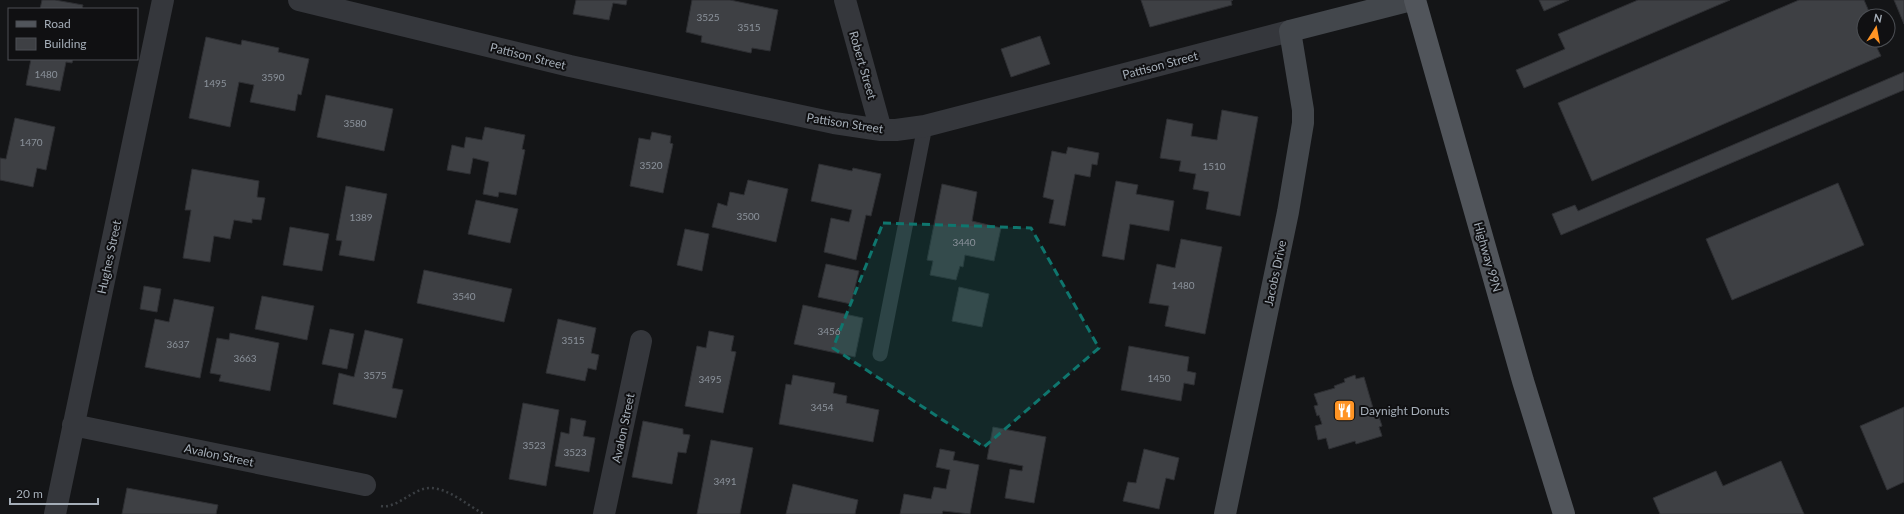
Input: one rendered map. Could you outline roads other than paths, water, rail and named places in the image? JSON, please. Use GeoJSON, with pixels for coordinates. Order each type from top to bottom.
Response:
{"type":"FeatureCollection","features":[{"type":"Feature","properties":{"kind":"main road","name":"Highway 99N"},"geometry":{"type":"LineString","coordinates":[[1415,0],[1523,381],[1564,514]]}},
{"type":"Feature","properties":{"kind":"street","name":"Hughes Street"},"geometry":{"type":"LineString","coordinates":[[55,514],[163,0]]}},
{"type":"Feature","properties":{"kind":"street","name":"Pattison Street"},"geometry":{"type":"LineString","coordinates":[[299,0],[570,66],[834,123],[881,130],[896,130],[925,126],[1411,0]]}},
{"type":"Feature","properties":{"kind":"street","name":"Robert Street"},"geometry":{"type":"LineString","coordinates":[[845,0],[881,130]]}},
{"type":"Feature","properties":{"kind":"street","name":"Jacobs Drive"},"geometry":{"type":"LineString","coordinates":[[1225,514],[1288,212],[1303,123],[1303,110],[1290,31]]}},
{"type":"Feature","properties":{"kind":"street","name":"Avalon Street"},"geometry":{"type":"LineString","coordinates":[[604,514],[641,341]]}},
{"type":"Feature","properties":{"kind":"street","name":"Avalon Street"},"geometry":{"type":"LineString","coordinates":[[73,425],[365,485]]}},
{"type":"Feature","properties":{"kind":"lane"},"geometry":{"type":"LineString","coordinates":[[880,354],[925,126]]}},
{"type":"Feature","properties":{"kind":"place","name":"Daynight Donuts"},"geometry":{"type":"Point","coordinates":[1344,410]}}]}
